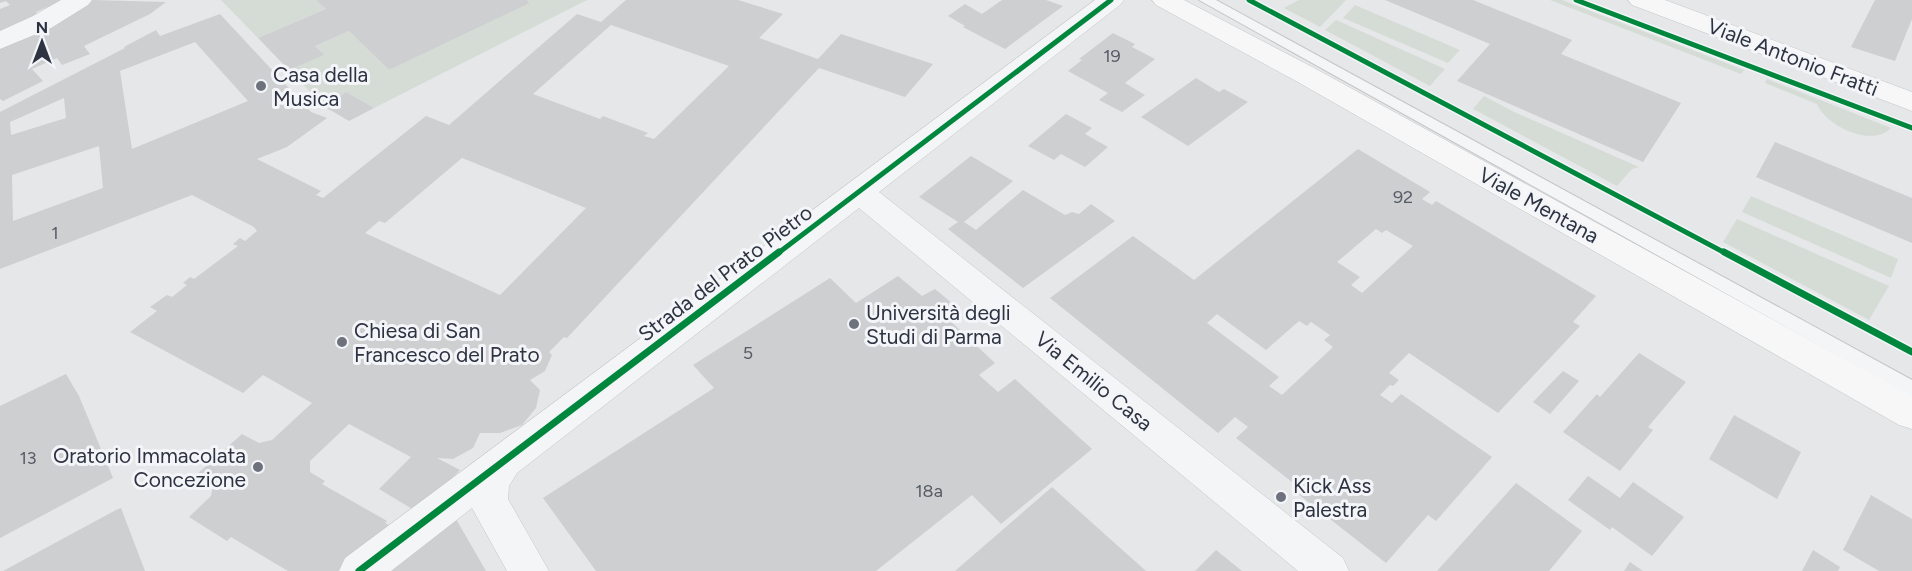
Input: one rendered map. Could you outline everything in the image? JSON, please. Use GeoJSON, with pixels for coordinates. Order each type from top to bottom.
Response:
{"type":"FeatureCollection","features":[{"type":"Feature","properties":{"kind":"main road","name":"Viale Mentana"},"geometry":{"type":"LineString","coordinates":[[1165,0],[1306,75],[1912,414]]}},
{"type":"Feature","properties":{"kind":"main road","name":"Viale Antonio Fratti"},"geometry":{"type":"LineString","coordinates":[[1641,0],[1912,102]]}},
{"type":"Feature","properties":{"kind":"street"},"geometry":{"type":"LineString","coordinates":[[0,41],[42,22],[79,0]]}},
{"type":"Feature","properties":{"kind":"street","name":"Strada del Prato Pietro"},"geometry":{"type":"LineString","coordinates":[[358,571],[502,465],[1112,0]]}},
{"type":"Feature","properties":{"kind":"street","name":"Via Emilio Casa"},"geometry":{"type":"LineString","coordinates":[[859,192],[1329,571]]}},
{"type":"Feature","properties":{"kind":"street"},"geometry":{"type":"LineString","coordinates":[[502,465],[490,482],[488,502],[529,571]]}},
{"type":"Feature","properties":{"kind":"lane","name":"Viale Mentana"},"geometry":{"type":"LineString","coordinates":[[1206,0],[1912,389]]}},
{"type":"Feature","properties":{"kind":"shaded area"},"geometry":{"type":"Polygon","coordinates":[[[221,0],[316,0],[326,9],[258,38],[221,0]]]}},
{"type":"Feature","properties":{"kind":"shaded area"},"geometry":{"type":"Polygon","coordinates":[[[527,0],[587,0],[374,108],[346,92],[325,107],[289,70],[323,55],[315,46],[349,31],[389,70],[530,3],[527,0]]]}},
{"type":"Feature","properties":{"kind":"shaded area"},"geometry":{"type":"Polygon","coordinates":[[[1299,0],[1346,0],[1320,27],[1284,8],[1299,0]]]}},
{"type":"Feature","properties":{"kind":"shaded area"},"geometry":{"type":"Polygon","coordinates":[[[1550,0],[1562,0],[1744,70],[1741,74],[1550,0]]]}},
{"type":"Feature","properties":{"kind":"shaded area"},"geometry":{"type":"Polygon","coordinates":[[[1355,5],[1460,50],[1448,63],[1343,18],[1355,5]]]}},
{"type":"Feature","properties":{"kind":"shaded area"},"geometry":{"type":"Polygon","coordinates":[[[1336,20],[1445,69],[1430,86],[1325,30],[1336,20]]]}},
{"type":"Feature","properties":{"kind":"shaded area"},"geometry":{"type":"Polygon","coordinates":[[[1767,79],[1891,128],[1883,134],[1873,136],[1850,132],[1830,120],[1817,104],[1765,83],[1767,79]]]}},
{"type":"Feature","properties":{"kind":"shaded area"},"geometry":{"type":"Polygon","coordinates":[[[1484,96],[1512,111],[1639,167],[1632,169],[1617,186],[1473,109],[1484,96]]]}},
{"type":"Feature","properties":{"kind":"shaded area"},"geometry":{"type":"Polygon","coordinates":[[[1751,196],[1898,259],[1891,278],[1742,212],[1751,196]]]}},
{"type":"Feature","properties":{"kind":"shaded area"},"geometry":{"type":"Polygon","coordinates":[[[1737,219],[1889,286],[1869,320],[1723,242],[1737,219]]]}},
{"type":"Feature","properties":{"kind":"building"},"geometry":{"type":"Polygon","coordinates":[[[0,0],[63,0],[36,12],[40,17],[0,35],[0,9],[10,5],[6,1],[0,3],[0,0]]]}},
{"type":"Feature","properties":{"kind":"building"},"geometry":{"type":"Polygon","coordinates":[[[92,0],[166,2],[150,14],[84,46],[90,54],[62,65],[57,58],[32,69],[43,81],[3,101],[0,99],[0,47],[92,0]]]}},
{"type":"Feature","properties":{"kind":"building"},"geometry":{"type":"Polygon","coordinates":[[[316,0],[527,0],[530,3],[389,70],[349,31],[315,46],[324,55],[289,70],[258,38],[326,9],[316,0]]]}},
{"type":"Feature","properties":{"kind":"building"},"geometry":{"type":"Polygon","coordinates":[[[626,0],[738,0],[783,14],[759,38],[818,59],[841,34],[933,64],[905,97],[819,68],[567,338],[564,337],[549,352],[552,355],[545,371],[530,380],[540,390],[536,408],[522,425],[500,433],[480,433],[473,448],[453,459],[437,458],[460,470],[419,513],[379,489],[411,457],[349,424],[310,461],[310,472],[325,481],[322,484],[387,521],[385,523],[395,529],[338,571],[288,571],[231,537],[227,541],[189,517],[211,496],[213,485],[196,475],[242,434],[259,443],[272,440],[312,403],[263,375],[243,393],[130,332],[157,311],[150,307],[167,295],[172,297],[187,285],[183,283],[190,277],[194,279],[238,246],[233,244],[240,238],[245,241],[257,231],[254,227],[192,195],[0,269],[0,112],[156,30],[160,36],[220,14],[311,112],[327,118],[287,147],[257,159],[321,191],[316,195],[323,198],[426,116],[449,125],[577,14],[601,22],[626,0]],[[611,25],[533,94],[600,119],[603,116],[648,133],[644,136],[654,139],[729,66],[611,25]],[[195,42],[120,71],[132,149],[248,101],[195,42]],[[64,98],[10,122],[11,135],[66,118],[64,98]],[[99,146],[12,175],[13,221],[103,188],[99,146]],[[462,158],[385,223],[379,221],[365,233],[500,295],[586,208],[462,158]]]}},
{"type":"Feature","properties":{"kind":"building"},"geometry":{"type":"Polygon","coordinates":[[[1002,0],[1046,0],[1063,6],[1005,49],[963,27],[965,26],[948,16],[965,4],[982,14],[1002,0]]]}},
{"type":"Feature","properties":{"kind":"building"},"geometry":{"type":"Polygon","coordinates":[[[1385,0],[1473,0],[1572,40],[1561,54],[1681,103],[1643,162],[1457,81],[1490,44],[1385,0]]]}},
{"type":"Feature","properties":{"kind":"building"},"geometry":{"type":"Polygon","coordinates":[[[1875,0],[1912,0],[1912,19],[1895,61],[1851,47],[1875,0]]]}},
{"type":"Feature","properties":{"kind":"building"},"geometry":{"type":"Polygon","coordinates":[[[1113,33],[1135,44],[1132,47],[1155,59],[1125,83],[1145,95],[1122,112],[1099,100],[1108,93],[1068,71],[1082,60],[1079,59],[1113,33]]]}},
{"type":"Feature","properties":{"kind":"building"},"geometry":{"type":"Polygon","coordinates":[[[1196,78],[1219,92],[1224,89],[1248,102],[1188,146],[1141,117],[1196,78]]]}},
{"type":"Feature","properties":{"kind":"building"},"geometry":{"type":"Polygon","coordinates":[[[346,92],[374,108],[349,121],[325,107],[346,92]]]}},
{"type":"Feature","properties":{"kind":"building"},"geometry":{"type":"Polygon","coordinates":[[[1066,114],[1092,128],[1085,134],[1108,147],[1085,167],[1061,154],[1054,160],[1028,146],[1066,114]]]}},
{"type":"Feature","properties":{"kind":"building"},"geometry":{"type":"Polygon","coordinates":[[[1775,142],[1912,198],[1912,243],[1756,177],[1775,142]]]}},
{"type":"Feature","properties":{"kind":"building"},"geometry":{"type":"Polygon","coordinates":[[[1358,149],[1430,192],[1422,199],[1432,205],[1436,201],[1596,296],[1573,322],[1580,326],[1498,413],[1409,353],[1389,373],[1399,380],[1380,395],[1392,403],[1401,394],[1492,457],[1436,521],[1428,515],[1386,563],[1293,490],[1297,486],[1236,438],[1248,427],[1235,417],[1218,433],[1050,298],[1133,236],[1194,280],[1358,149]],[[1376,229],[1337,262],[1360,277],[1351,285],[1362,293],[1413,246],[1386,230],[1382,233],[1376,229]],[[1217,314],[1207,323],[1279,377],[1269,386],[1282,395],[1333,347],[1324,340],[1330,335],[1311,322],[1307,326],[1299,321],[1266,350],[1217,314]]]}},
{"type":"Feature","properties":{"kind":"building"},"geometry":{"type":"Polygon","coordinates":[[[971,156],[1013,181],[964,222],[976,230],[1023,190],[1065,215],[1072,212],[1079,214],[1091,204],[1115,221],[1023,288],[948,229],[958,222],[919,197],[971,156]]]}},
{"type":"Feature","properties":{"kind":"building","name":"Università degli Studi di Parma"},"geometry":{"type":"Polygon","coordinates":[[[898,276],[922,296],[935,289],[958,308],[947,318],[995,363],[979,375],[998,392],[1015,379],[1092,449],[1001,524],[972,495],[876,571],[596,571],[543,498],[714,388],[693,365],[830,278],[856,303],[898,276]]]}},
{"type":"Feature","properties":{"kind":"building"},"geometry":{"type":"Polygon","coordinates":[[[1639,353],[1686,382],[1648,427],[1653,430],[1620,471],[1563,432],[1597,394],[1600,397],[1639,353]]]}},
{"type":"Feature","properties":{"kind":"building"},"geometry":{"type":"Polygon","coordinates":[[[1563,371],[1579,381],[1550,414],[1533,402],[1563,371]]]}},
{"type":"Feature","properties":{"kind":"building"},"geometry":{"type":"Polygon","coordinates":[[[66,374],[79,396],[113,478],[0,538],[0,406],[66,374]]]}},
{"type":"Feature","properties":{"kind":"building"},"geometry":{"type":"Polygon","coordinates":[[[1734,415],[1801,452],[1777,499],[1709,459],[1734,415]]]}},
{"type":"Feature","properties":{"kind":"building"},"geometry":{"type":"Polygon","coordinates":[[[1588,476],[1620,498],[1633,482],[1684,517],[1652,556],[1612,527],[1610,530],[1568,500],[1588,476]]]}},
{"type":"Feature","properties":{"kind":"building"},"geometry":{"type":"Polygon","coordinates":[[[1516,483],[1582,531],[1549,571],[1437,571],[1516,483]]]}},
{"type":"Feature","properties":{"kind":"building"},"geometry":{"type":"Polygon","coordinates":[[[1052,487],[1146,571],[955,571],[1052,487]]]}},
{"type":"Feature","properties":{"kind":"building"},"geometry":{"type":"Polygon","coordinates":[[[1871,495],[1912,519],[1912,571],[1879,571],[1843,550],[1871,495]]]}},
{"type":"Feature","properties":{"kind":"building"},"geometry":{"type":"Polygon","coordinates":[[[121,508],[145,571],[3,571],[116,510],[121,508]]]}},
{"type":"Feature","properties":{"kind":"building"},"geometry":{"type":"Polygon","coordinates":[[[456,519],[486,571],[390,571],[456,519]]]}},
{"type":"Feature","properties":{"kind":"building"},"geometry":{"type":"Polygon","coordinates":[[[1216,550],[1242,571],[1195,571],[1216,550]]]}},
{"type":"Feature","properties":{"kind":"building"},"geometry":{"type":"Polygon","coordinates":[[[1813,550],[1840,567],[1838,571],[1802,571],[1813,550]]]}},
{"type":"Feature","properties":{"kind":"building"},"geometry":{"type":"Polygon","coordinates":[[[1630,562],[1643,571],[1624,571],[1630,562]]]}},
{"type":"Feature","properties":{"kind":"cycle path"},"geometry":{"type":"LineString","coordinates":[[359,571],[1111,0]]}},
{"type":"Feature","properties":{"kind":"cycle path"},"geometry":{"type":"LineString","coordinates":[[1249,0],[1912,352]]}},
{"type":"Feature","properties":{"kind":"cycle path"},"geometry":{"type":"LineString","coordinates":[[1576,0],[1912,128]]}},
{"type":"Feature","properties":{"kind":"place","name":"Casa della Musica"},"geometry":{"type":"Point","coordinates":[261,86]}},
{"type":"Feature","properties":{"kind":"place","name":"Università degli Studi di Parma"},"geometry":{"type":"Point","coordinates":[854,324]}},
{"type":"Feature","properties":{"kind":"place","name":"Chiesa di San Francesco del Prato"},"geometry":{"type":"Point","coordinates":[342,342]}},
{"type":"Feature","properties":{"kind":"place","name":"Oratorio Immacolata Concezione"},"geometry":{"type":"Point","coordinates":[258,467]}},
{"type":"Feature","properties":{"kind":"place","name":"Kick Ass Palestra"},"geometry":{"type":"Point","coordinates":[1281,497]}}]}
